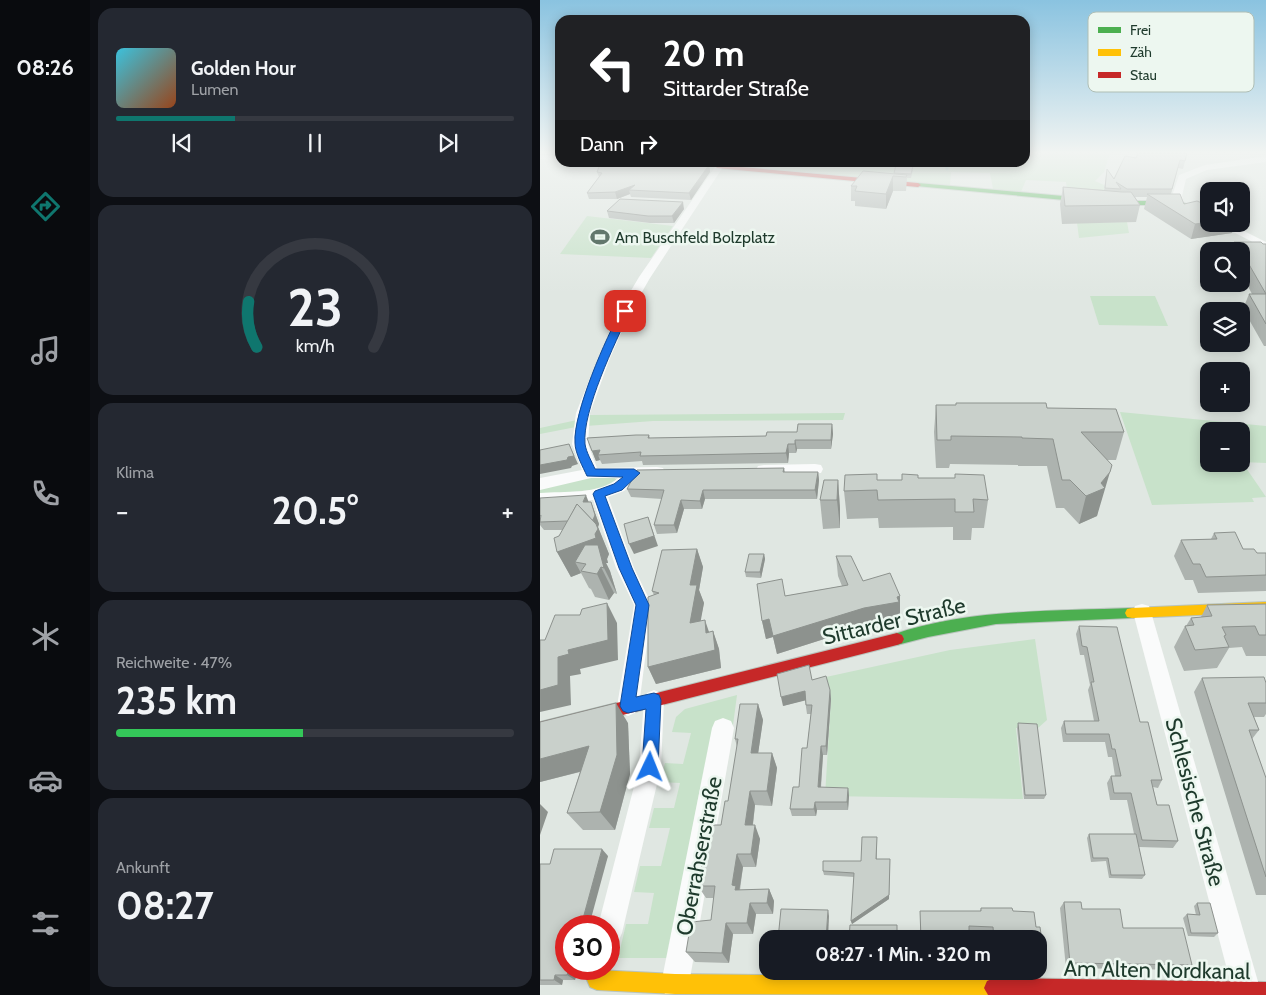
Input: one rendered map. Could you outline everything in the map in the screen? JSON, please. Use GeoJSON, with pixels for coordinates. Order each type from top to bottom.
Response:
{"type":"FeatureCollection","features":[{"type":"Feature","properties":{"kind":"street"},"geometry":{"type":"LineString","coordinates":[[591,473],[580,444],[583,413],[604,358],[625,311],[694,199]]}},
{"type":"Feature","properties":{"kind":"street"},"geometry":{"type":"LineString","coordinates":[[1081,199],[1118,203],[1179,203],[1200,213]]}},
{"type":"Feature","properties":{"kind":"street"},"geometry":{"type":"LineString","coordinates":[[1239,232],[1266,246]]}},
{"type":"Feature","properties":{"kind":"street"},"geometry":{"type":"LineString","coordinates":[[748,470],[815,469]]}},
{"type":"Feature","properties":{"kind":"street"},"geometry":{"type":"LineString","coordinates":[[540,484],[591,473],[672,472]]}},
{"type":"Feature","properties":{"kind":"street"},"geometry":{"type":"LineString","coordinates":[[540,499],[599,494],[618,487],[634,473]]}},
{"type":"Feature","properties":{"kind":"street"},"geometry":{"type":"LineString","coordinates":[[599,494],[625,568],[643,605],[628,706]]}},
{"type":"Feature","properties":{"kind":"street","name":"Sittarder Straße"},"geometry":{"type":"LineString","coordinates":[[540,729],[928,632],[996,619],[1266,606]]}},
{"type":"Feature","properties":{"kind":"street","name":"Schlesische Straße"},"geometry":{"type":"LineString","coordinates":[[1142,612],[1256,992]]}},
{"type":"Feature","properties":{"kind":"street"},"geometry":{"type":"LineString","coordinates":[[613,915],[650,767],[654,700]]}},
{"type":"Feature","properties":{"kind":"street","name":"Oberrahserstraße"},"geometry":{"type":"LineString","coordinates":[[676,984],[723,728]]}},
{"type":"Feature","properties":{"kind":"street","name":"Am Alten Nordkanal"},"geometry":{"type":"LineString","coordinates":[[596,981],[676,984],[1256,992]]}},
{"type":"Feature","properties":{"kind":"green space"},"geometry":{"type":"Polygon","coordinates":[[[587,216],[673,226],[651,258],[560,254],[587,216]]]}},
{"type":"Feature","properties":{"kind":"green space"},"geometry":{"type":"Polygon","coordinates":[[[1127,222],[1129,233],[1079,238],[1077,223],[1127,222]]]}},
{"type":"Feature","properties":{"kind":"green space"},"geometry":{"type":"Polygon","coordinates":[[[1090,296],[1155,296],[1168,326],[1099,325],[1090,296]]]}},
{"type":"Feature","properties":{"kind":"green space"},"geometry":{"type":"Polygon","coordinates":[[[1120,412],[1224,422],[1200,422],[1200,472],[1249,472],[1266,497],[1252,498],[1254,502],[1152,505],[1120,412]]]}},
{"type":"Feature","properties":{"kind":"green space"},"geometry":{"type":"Polygon","coordinates":[[[845,413],[843,420],[653,421],[586,426],[589,415],[845,413]]]}},
{"type":"Feature","properties":{"kind":"green space"},"geometry":{"type":"Polygon","coordinates":[[[577,420],[576,427],[540,434],[540,428],[577,420]]]}},
{"type":"Feature","properties":{"kind":"green space"},"geometry":{"type":"Polygon","coordinates":[[[1250,424],[1266,426],[1266,463],[1250,462],[1250,424]]]}},
{"type":"Feature","properties":{"kind":"green space"},"geometry":{"type":"Polygon","coordinates":[[[613,477],[617,480],[614,485],[591,490],[540,495],[540,487],[587,478],[613,477]]]}},
{"type":"Feature","properties":{"kind":"green space"},"geometry":{"type":"Polygon","coordinates":[[[1035,639],[1047,720],[1038,728],[1016,728],[1023,799],[825,796],[831,699],[826,677],[950,650],[1035,639]]]}},
{"type":"Feature","properties":{"kind":"green space"},"geometry":{"type":"Polygon","coordinates":[[[737,695],[733,725],[670,956],[666,958],[620,958],[626,924],[648,924],[654,893],[634,892],[640,866],[661,866],[670,828],[649,828],[654,808],[674,808],[680,783],[660,782],[665,763],[683,764],[691,733],[672,732],[676,717],[685,709],[737,695]]]}},
{"type":"Feature","properties":{"kind":"building"},"geometry":{"type":"Polygon","coordinates":[[[620,199],[683,202],[672,216],[648,216],[607,211],[620,199]]]}},
{"type":"Feature","properties":{"kind":"building"},"geometry":{"type":"Polygon","coordinates":[[[1064,199],[1136,199],[1140,205],[1065,206],[1064,199]]]}},
{"type":"Feature","properties":{"kind":"building"},"geometry":{"type":"Polygon","coordinates":[[[1156,199],[1182,199],[1184,204],[1197,201],[1200,202],[1200,223],[1195,224],[1156,199]]]}},
{"type":"Feature","properties":{"kind":"building"},"geometry":{"type":"Polygon","coordinates":[[[1250,242],[1266,244],[1266,294],[1250,266],[1250,242]]]}},
{"type":"Feature","properties":{"kind":"building"},"geometry":{"type":"Polygon","coordinates":[[[1249,294],[1266,294],[1266,324],[1249,294]]]}},
{"type":"Feature","properties":{"kind":"building"},"geometry":{"type":"Polygon","coordinates":[[[956,403],[1046,403],[1047,408],[1116,409],[1124,432],[1081,432],[1112,465],[1110,472],[1101,483],[1105,488],[1086,496],[1070,480],[1062,480],[1053,439],[951,436],[951,440],[937,440],[936,405],[956,405],[956,403]]]}},
{"type":"Feature","properties":{"kind":"building"},"geometry":{"type":"Polygon","coordinates":[[[798,424],[832,424],[831,440],[795,440],[795,444],[788,444],[786,453],[640,456],[641,452],[598,455],[600,450],[592,451],[587,438],[636,435],[649,435],[648,438],[766,436],[767,432],[797,432],[798,424]]]}},
{"type":"Feature","properties":{"kind":"building"},"geometry":{"type":"Polygon","coordinates":[[[569,444],[574,456],[568,457],[567,460],[540,465],[540,450],[569,444]]]}},
{"type":"Feature","properties":{"kind":"building"},"geometry":{"type":"Polygon","coordinates":[[[784,468],[783,472],[818,472],[815,490],[703,490],[700,501],[681,500],[674,525],[654,525],[664,490],[627,489],[637,470],[784,468]]]}},
{"type":"Feature","properties":{"kind":"building"},"geometry":{"type":"Polygon","coordinates":[[[877,474],[877,480],[902,480],[902,474],[918,475],[918,478],[955,478],[955,474],[984,475],[988,500],[973,499],[974,512],[955,512],[955,499],[878,500],[877,490],[844,491],[845,475],[877,474]]]}},
{"type":"Feature","properties":{"kind":"building"},"geometry":{"type":"Polygon","coordinates":[[[824,480],[838,480],[837,500],[820,500],[824,480]]]}},
{"type":"Feature","properties":{"kind":"building"},"geometry":{"type":"Polygon","coordinates":[[[586,495],[583,502],[591,502],[595,515],[593,520],[577,504],[568,521],[540,522],[540,498],[586,495]]]}},
{"type":"Feature","properties":{"kind":"building"},"geometry":{"type":"Polygon","coordinates":[[[577,504],[596,524],[598,529],[595,534],[596,538],[557,552],[554,538],[559,536],[577,504]]]}},
{"type":"Feature","properties":{"kind":"building"},"geometry":{"type":"Polygon","coordinates":[[[648,517],[654,536],[629,544],[624,524],[648,517]]]}},
{"type":"Feature","properties":{"kind":"building"},"geometry":{"type":"Polygon","coordinates":[[[1235,532],[1243,549],[1254,549],[1257,553],[1266,553],[1266,575],[1206,577],[1200,564],[1193,564],[1181,540],[1217,539],[1214,533],[1235,532]]]}},
{"type":"Feature","properties":{"kind":"building"},"geometry":{"type":"Polygon","coordinates":[[[585,545],[598,545],[604,568],[601,567],[597,574],[581,571],[586,564],[575,562],[585,545]]]}},
{"type":"Feature","properties":{"kind":"building"},"geometry":{"type":"Polygon","coordinates":[[[697,549],[690,585],[697,585],[690,623],[705,620],[706,633],[713,631],[715,650],[648,667],[648,597],[659,593],[652,591],[662,550],[697,549]]]}},
{"type":"Feature","properties":{"kind":"building"},"geometry":{"type":"Polygon","coordinates":[[[749,554],[764,554],[760,572],[745,572],[749,554]]]}},
{"type":"Feature","properties":{"kind":"building"},"geometry":{"type":"Polygon","coordinates":[[[836,556],[851,556],[863,581],[890,573],[900,596],[897,597],[899,602],[864,608],[773,636],[769,619],[762,621],[757,584],[782,579],[785,596],[848,585],[836,556]]]}},
{"type":"Feature","properties":{"kind":"building"},"geometry":{"type":"Polygon","coordinates":[[[607,603],[608,640],[568,650],[569,654],[558,657],[558,685],[540,690],[540,640],[545,640],[555,615],[580,615],[582,609],[607,603]]]}},
{"type":"Feature","properties":{"kind":"building"},"geometry":{"type":"Polygon","coordinates":[[[1266,604],[1266,635],[1259,635],[1255,626],[1222,627],[1229,647],[1195,650],[1185,626],[1194,625],[1191,618],[1212,616],[1207,605],[1266,604]]]}},
{"type":"Feature","properties":{"kind":"building"},"geometry":{"type":"Polygon","coordinates":[[[1079,626],[1117,627],[1140,722],[1148,722],[1162,780],[1151,780],[1157,805],[1169,805],[1178,841],[1142,840],[1131,793],[1114,793],[1111,776],[1121,776],[1115,749],[1112,749],[1109,734],[1066,734],[1064,721],[1099,721],[1091,682],[1094,682],[1087,647],[1082,646],[1079,626]]]}},
{"type":"Feature","properties":{"kind":"building"},"geometry":{"type":"Polygon","coordinates":[[[809,665],[812,680],[826,676],[830,690],[826,746],[821,746],[818,787],[848,788],[847,802],[815,802],[814,809],[790,809],[793,787],[799,787],[802,748],[807,748],[812,705],[806,705],[805,691],[781,697],[777,674],[809,665]]]}},
{"type":"Feature","properties":{"kind":"building"},"geometry":{"type":"Polygon","coordinates":[[[1264,677],[1266,683],[1266,703],[1248,703],[1259,730],[1249,730],[1266,778],[1266,877],[1202,678],[1264,677]]]}},
{"type":"Feature","properties":{"kind":"building"},"geometry":{"type":"Polygon","coordinates":[[[616,703],[617,755],[600,812],[567,813],[589,746],[540,759],[540,722],[616,703]]]}},
{"type":"Feature","properties":{"kind":"building"},"geometry":{"type":"Polygon","coordinates":[[[740,704],[758,704],[751,753],[772,753],[767,791],[750,791],[745,825],[755,825],[751,854],[737,854],[732,885],[736,886],[735,890],[769,889],[767,903],[750,903],[747,923],[726,923],[722,953],[686,952],[691,922],[711,920],[715,886],[698,886],[709,825],[721,825],[725,801],[728,801],[738,739],[735,739],[740,704]]]}},
{"type":"Feature","properties":{"kind":"building"},"geometry":{"type":"Polygon","coordinates":[[[1018,723],[1037,724],[1046,795],[1025,795],[1018,723]]]}},
{"type":"Feature","properties":{"kind":"building"},"geometry":{"type":"Polygon","coordinates":[[[1089,834],[1136,834],[1145,875],[1111,875],[1108,858],[1093,858],[1089,834]]]}},
{"type":"Feature","properties":{"kind":"building"},"geometry":{"type":"Polygon","coordinates":[[[862,837],[877,837],[876,859],[890,859],[889,895],[851,921],[854,873],[823,871],[823,861],[861,861],[862,837]]]}},
{"type":"Feature","properties":{"kind":"building"},"geometry":{"type":"Polygon","coordinates":[[[554,849],[602,849],[584,915],[555,915],[554,980],[540,980],[540,864],[550,864],[554,849]]]}},
{"type":"Feature","properties":{"kind":"building"},"geometry":{"type":"Polygon","coordinates":[[[1064,902],[1081,902],[1082,909],[1120,909],[1123,928],[1183,928],[1192,965],[1070,963],[1064,902]]]}},
{"type":"Feature","properties":{"kind":"building"},"geometry":{"type":"Polygon","coordinates":[[[1197,903],[1210,903],[1218,933],[1191,933],[1187,914],[1200,915],[1197,903]]]}},
{"type":"Feature","properties":{"kind":"building"},"geometry":{"type":"Polygon","coordinates":[[[981,908],[1012,908],[1013,911],[1034,912],[1036,927],[1040,927],[1040,930],[993,930],[993,927],[969,926],[969,930],[921,930],[920,911],[981,911],[981,908]]]}},
{"type":"Feature","properties":{"kind":"building"},"geometry":{"type":"Polygon","coordinates":[[[781,909],[828,910],[827,930],[779,930],[781,909]]]}},
{"type":"Feature","properties":{"kind":"building"},"geometry":{"type":"Polygon","coordinates":[[[850,925],[897,925],[897,930],[850,930],[850,925]]]}},
{"type":"Feature","properties":{"kind":"traffic: fast"},"geometry":{"type":"LineString","coordinates":[[1078,199],[1118,203],[1179,203],[1200,213]]}},
{"type":"Feature","properties":{"kind":"traffic: fast"},"geometry":{"type":"LineString","coordinates":[[897,639],[928,631],[996,619],[1132,613]]}},
{"type":"Feature","properties":{"kind":"traffic: slow"},"geometry":{"type":"LineString","coordinates":[[1132,613],[1266,607]]}},
{"type":"Feature","properties":{"kind":"traffic: slow"},"geometry":{"type":"LineString","coordinates":[[597,980],[675,984],[994,988]]}},
{"type":"Feature","properties":{"kind":"traffic: jam"},"geometry":{"type":"LineString","coordinates":[[540,729],[897,639]]}},
{"type":"Feature","properties":{"kind":"traffic: jam"},"geometry":{"type":"LineString","coordinates":[[994,988],[1266,992]]}},
{"type":"Feature","properties":{"kind":"place","name":"Am Buschfeld Bolzplatz"},"geometry":{"type":"Point","coordinates":[600,237]}},
{"type":"Feature","properties":{"kind":"route"},"geometry":{"type":"LineString","coordinates":[[625,311],[604,358],[583,413],[580,444],[591,473],[634,473],[618,487],[599,494],[625,568],[643,605],[628,706],[654,700],[650,767]]}}]}
